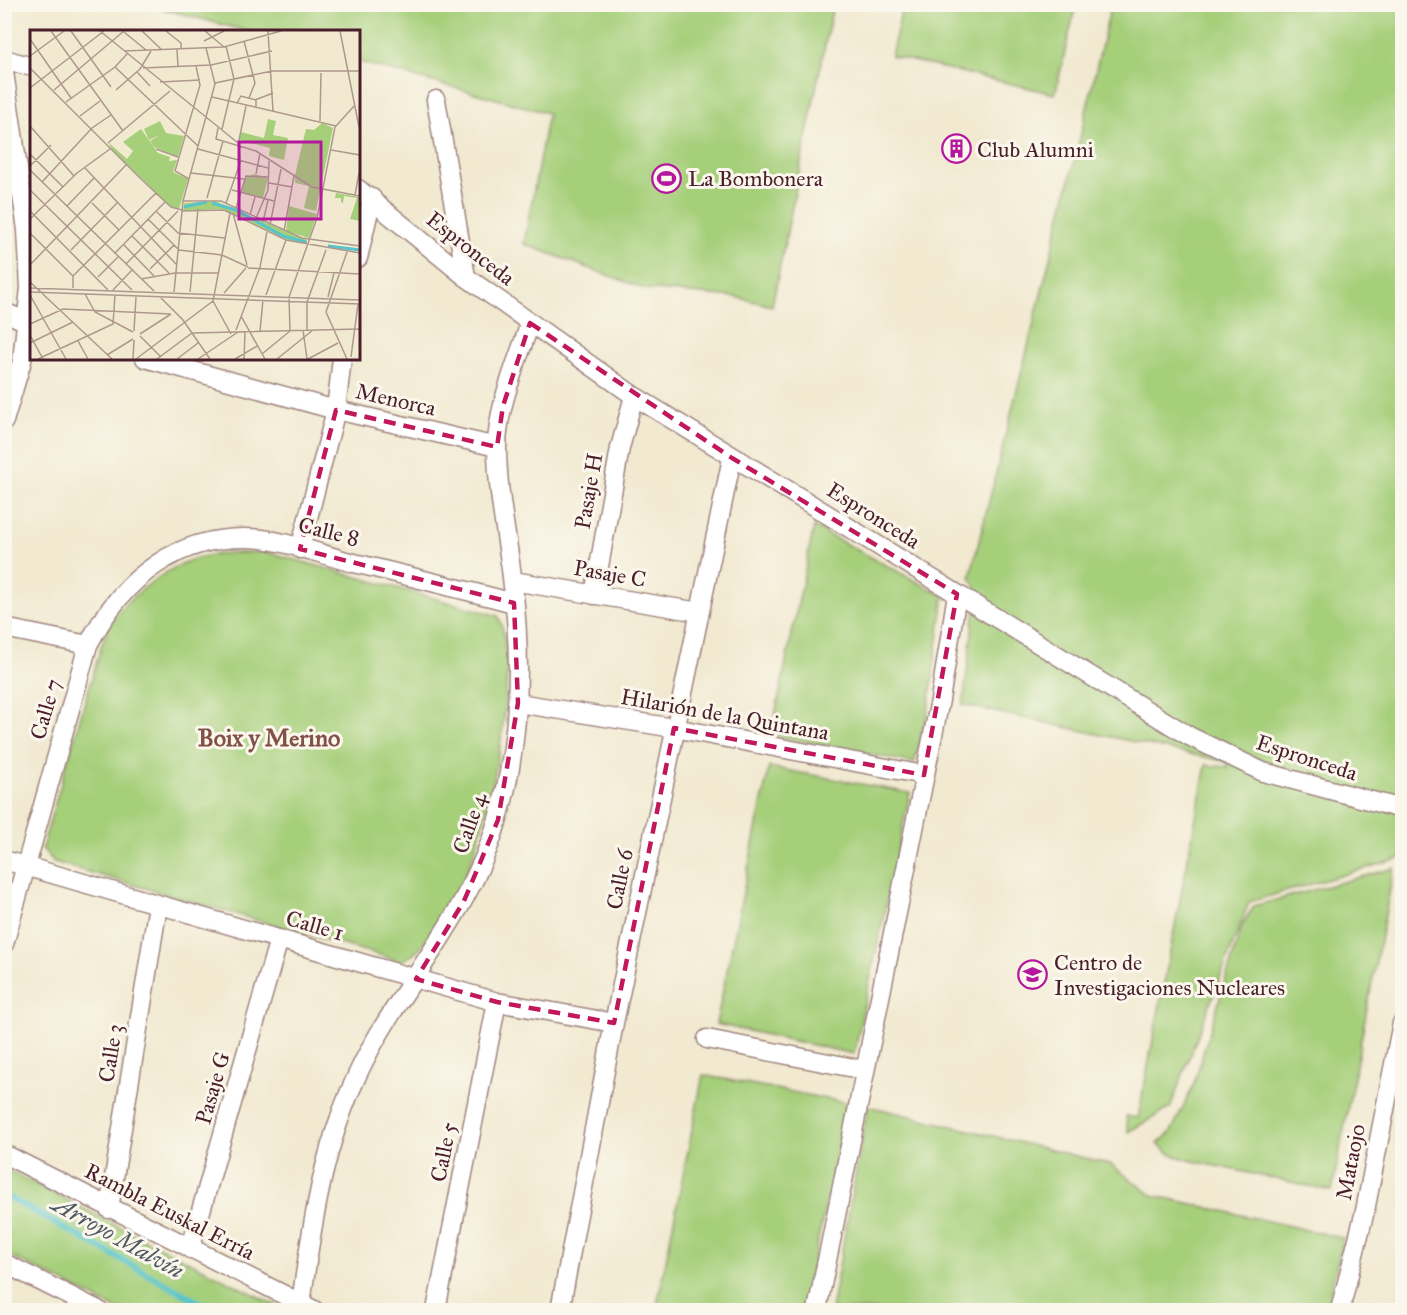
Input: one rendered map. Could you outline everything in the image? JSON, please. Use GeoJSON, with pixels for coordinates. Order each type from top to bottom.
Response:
{"type":"FeatureCollection","features":[{"type":"Feature","properties":{"kind":"street"},"geometry":{"type":"LineString","coordinates":[[4,59],[30,66]]}},
{"type":"Feature","properties":{"kind":"street"},"geometry":{"type":"LineString","coordinates":[[4,72],[27,230],[30,288],[30,323],[22,361],[4,421]]}},
{"type":"Feature","properties":{"kind":"street"},"geometry":{"type":"LineString","coordinates":[[436,100],[466,277]]}},
{"type":"Feature","properties":{"kind":"street"},"geometry":{"type":"LineString","coordinates":[[360,240],[365,194]]}},
{"type":"Feature","properties":{"kind":"street","name":"Espronceda"},"geometry":{"type":"LineString","coordinates":[[365,194],[466,277],[634,396],[1189,736],[1263,772],[1402,809]]}},
{"type":"Feature","properties":{"kind":"street"},"geometry":{"type":"LineString","coordinates":[[4,312],[30,323]]}},
{"type":"Feature","properties":{"kind":"street","name":"Calle 4"},"geometry":{"type":"LineString","coordinates":[[308,1307],[310,1234],[330,1140],[358,1074],[379,1033],[416,979],[464,901],[498,820],[512,756],[518,703],[513,581],[497,447],[503,406],[530,323]]}},
{"type":"Feature","properties":{"kind":"street","name":"Menorca"},"geometry":{"type":"LineString","coordinates":[[152,360],[336,410],[497,447]]}},
{"type":"Feature","properties":{"kind":"street"},"geometry":{"type":"LineString","coordinates":[[300,549],[336,410],[342,360]]}},
{"type":"Feature","properties":{"kind":"street","name":"Pasaje H"},"geometry":{"type":"LineString","coordinates":[[594,595],[620,448],[634,396]]}},
{"type":"Feature","properties":{"kind":"street","name":"Calle 6"},"geometry":{"type":"LineString","coordinates":[[560,1311],[614,1023],[732,458]]}},
{"type":"Feature","properties":{"kind":"street","name":"Calle 8"},"geometry":{"type":"LineString","coordinates":[[137,577],[171,555],[208,542],[264,539],[514,603]]}},
{"type":"Feature","properties":{"kind":"street","name":"Calle 7"},"geometry":{"type":"LineString","coordinates":[[4,945],[88,645],[101,619],[137,577]]}},
{"type":"Feature","properties":{"kind":"street","name":"Pasaje C"},"geometry":{"type":"LineString","coordinates":[[513,581],[699,612]]}},
{"type":"Feature","properties":{"kind":"street"},"geometry":{"type":"LineString","coordinates":[[817,1311],[940,700],[957,594]]}},
{"type":"Feature","properties":{"kind":"street"},"geometry":{"type":"LineString","coordinates":[[4,628],[88,645]]}},
{"type":"Feature","properties":{"kind":"street","name":"Hilarión de la Quintana"},"geometry":{"type":"LineString","coordinates":[[518,703],[674,728],[924,775]]}},
{"type":"Feature","properties":{"kind":"street","name":"Calle 1"},"geometry":{"type":"LineString","coordinates":[[4,860],[497,1002],[614,1023]]}},
{"type":"Feature","properties":{"kind":"street","name":"Calle 3"},"geometry":{"type":"LineString","coordinates":[[109,1209],[158,905]]}},
{"type":"Feature","properties":{"kind":"street","name":"Pasaje G"},"geometry":{"type":"LineString","coordinates":[[190,1249],[279,939]]}},
{"type":"Feature","properties":{"kind":"street","name":"Calle 5"},"geometry":{"type":"LineString","coordinates":[[436,1311],[497,1002]]}},
{"type":"Feature","properties":{"kind":"street","name":"Mataojo"},"geometry":{"type":"LineString","coordinates":[[1340,1311],[1365,1211],[1402,1023]]}},
{"type":"Feature","properties":{"kind":"street"},"geometry":{"type":"LineString","coordinates":[[707,1040],[864,1070]]}},
{"type":"Feature","properties":{"kind":"street","name":"Rambla Euskal Erría"},"geometry":{"type":"LineString","coordinates":[[4,1154],[109,1209],[308,1307]]}},
{"type":"Feature","properties":{"kind":"street"},"geometry":{"type":"LineString","coordinates":[[4,1263],[98,1311]]}},
{"type":"Feature","properties":{"kind":"highlighted area"},"geometry":{"type":"Polygon","coordinates":[[[530,323],[732,458],[957,594],[924,775],[674,728],[614,1023],[497,1002],[416,979],[464,901],[498,820],[518,703],[514,603],[300,549],[336,410],[497,447],[503,406],[530,323]]]}},
{"type":"Feature","properties":{"kind":"green space","name":"La Bombonera"},"geometry":{"type":"Polygon","coordinates":[[[148,5],[833,5],[772,306],[736,297],[645,289],[524,244],[548,113],[360,62],[360,30],[243,30],[148,5]]]}},
{"type":"Feature","properties":{"kind":"green space"},"geometry":{"type":"Polygon","coordinates":[[[903,5],[1076,5],[1055,94],[891,56],[903,5]]]}},
{"type":"Feature","properties":{"kind":"green space"},"geometry":{"type":"Polygon","coordinates":[[[1111,5],[1402,5],[1402,858],[1249,902],[1170,1108],[1128,1132],[1126,1116],[1138,1118],[1206,765],[1228,767],[1227,762],[963,705],[977,590],[970,577],[1077,151],[1111,5]]]}},
{"type":"Feature","properties":{"kind":"green space"},"geometry":{"type":"Polygon","coordinates":[[[814,527],[944,596],[928,712],[914,763],[771,735],[814,527]]]}},
{"type":"Feature","properties":{"kind":"green space"},"geometry":{"type":"Polygon","coordinates":[[[267,552],[498,616],[505,640],[507,672],[505,709],[500,748],[483,824],[473,856],[457,890],[419,949],[400,961],[54,862],[42,848],[101,647],[110,624],[119,612],[138,593],[162,575],[186,562],[214,555],[267,552]]]}},
{"type":"Feature","properties":{"kind":"green space"},"geometry":{"type":"Polygon","coordinates":[[[769,767],[910,793],[854,1054],[716,1024],[769,767]]]}},
{"type":"Feature","properties":{"kind":"green space"},"geometry":{"type":"Polygon","coordinates":[[[1394,868],[1332,1191],[1188,1160],[1170,1154],[1158,1144],[1171,1132],[1193,1086],[1243,923],[1254,906],[1394,868]]]}},
{"type":"Feature","properties":{"kind":"green space"},"geometry":{"type":"Polygon","coordinates":[[[703,1075],[849,1103],[802,1310],[656,1310],[703,1075]]]}},
{"type":"Feature","properties":{"kind":"green space"},"geometry":{"type":"Polygon","coordinates":[[[868,1106],[1110,1164],[1152,1195],[1343,1238],[1326,1310],[831,1310],[868,1106]]]}},
{"type":"Feature","properties":{"kind":"green space"},"geometry":{"type":"Polygon","coordinates":[[[5,1169],[285,1310],[118,1310],[5,1253],[5,1169]]]}},
{"type":"Feature","properties":{"kind":"waterway","name":"Arroyo Malvín"},"geometry":{"type":"LineString","coordinates":[[4,1195],[213,1310]]}},
{"type":"Feature","properties":{"kind":"place","name":"Club Alumni"},"geometry":{"type":"Point","coordinates":[956,149]}},
{"type":"Feature","properties":{"kind":"place","name":"La Bombonera"},"geometry":{"type":"Point","coordinates":[667,178]}},
{"type":"Feature","properties":{"kind":"place","name":"Centro de Investigaciones Nucleares"},"geometry":{"type":"Point","coordinates":[1033,975]}},
{"type":"Feature","properties":{"kind":"district","name":"Boix y Merino"},"geometry":{"type":"Point","coordinates":[269,738]}}]}
